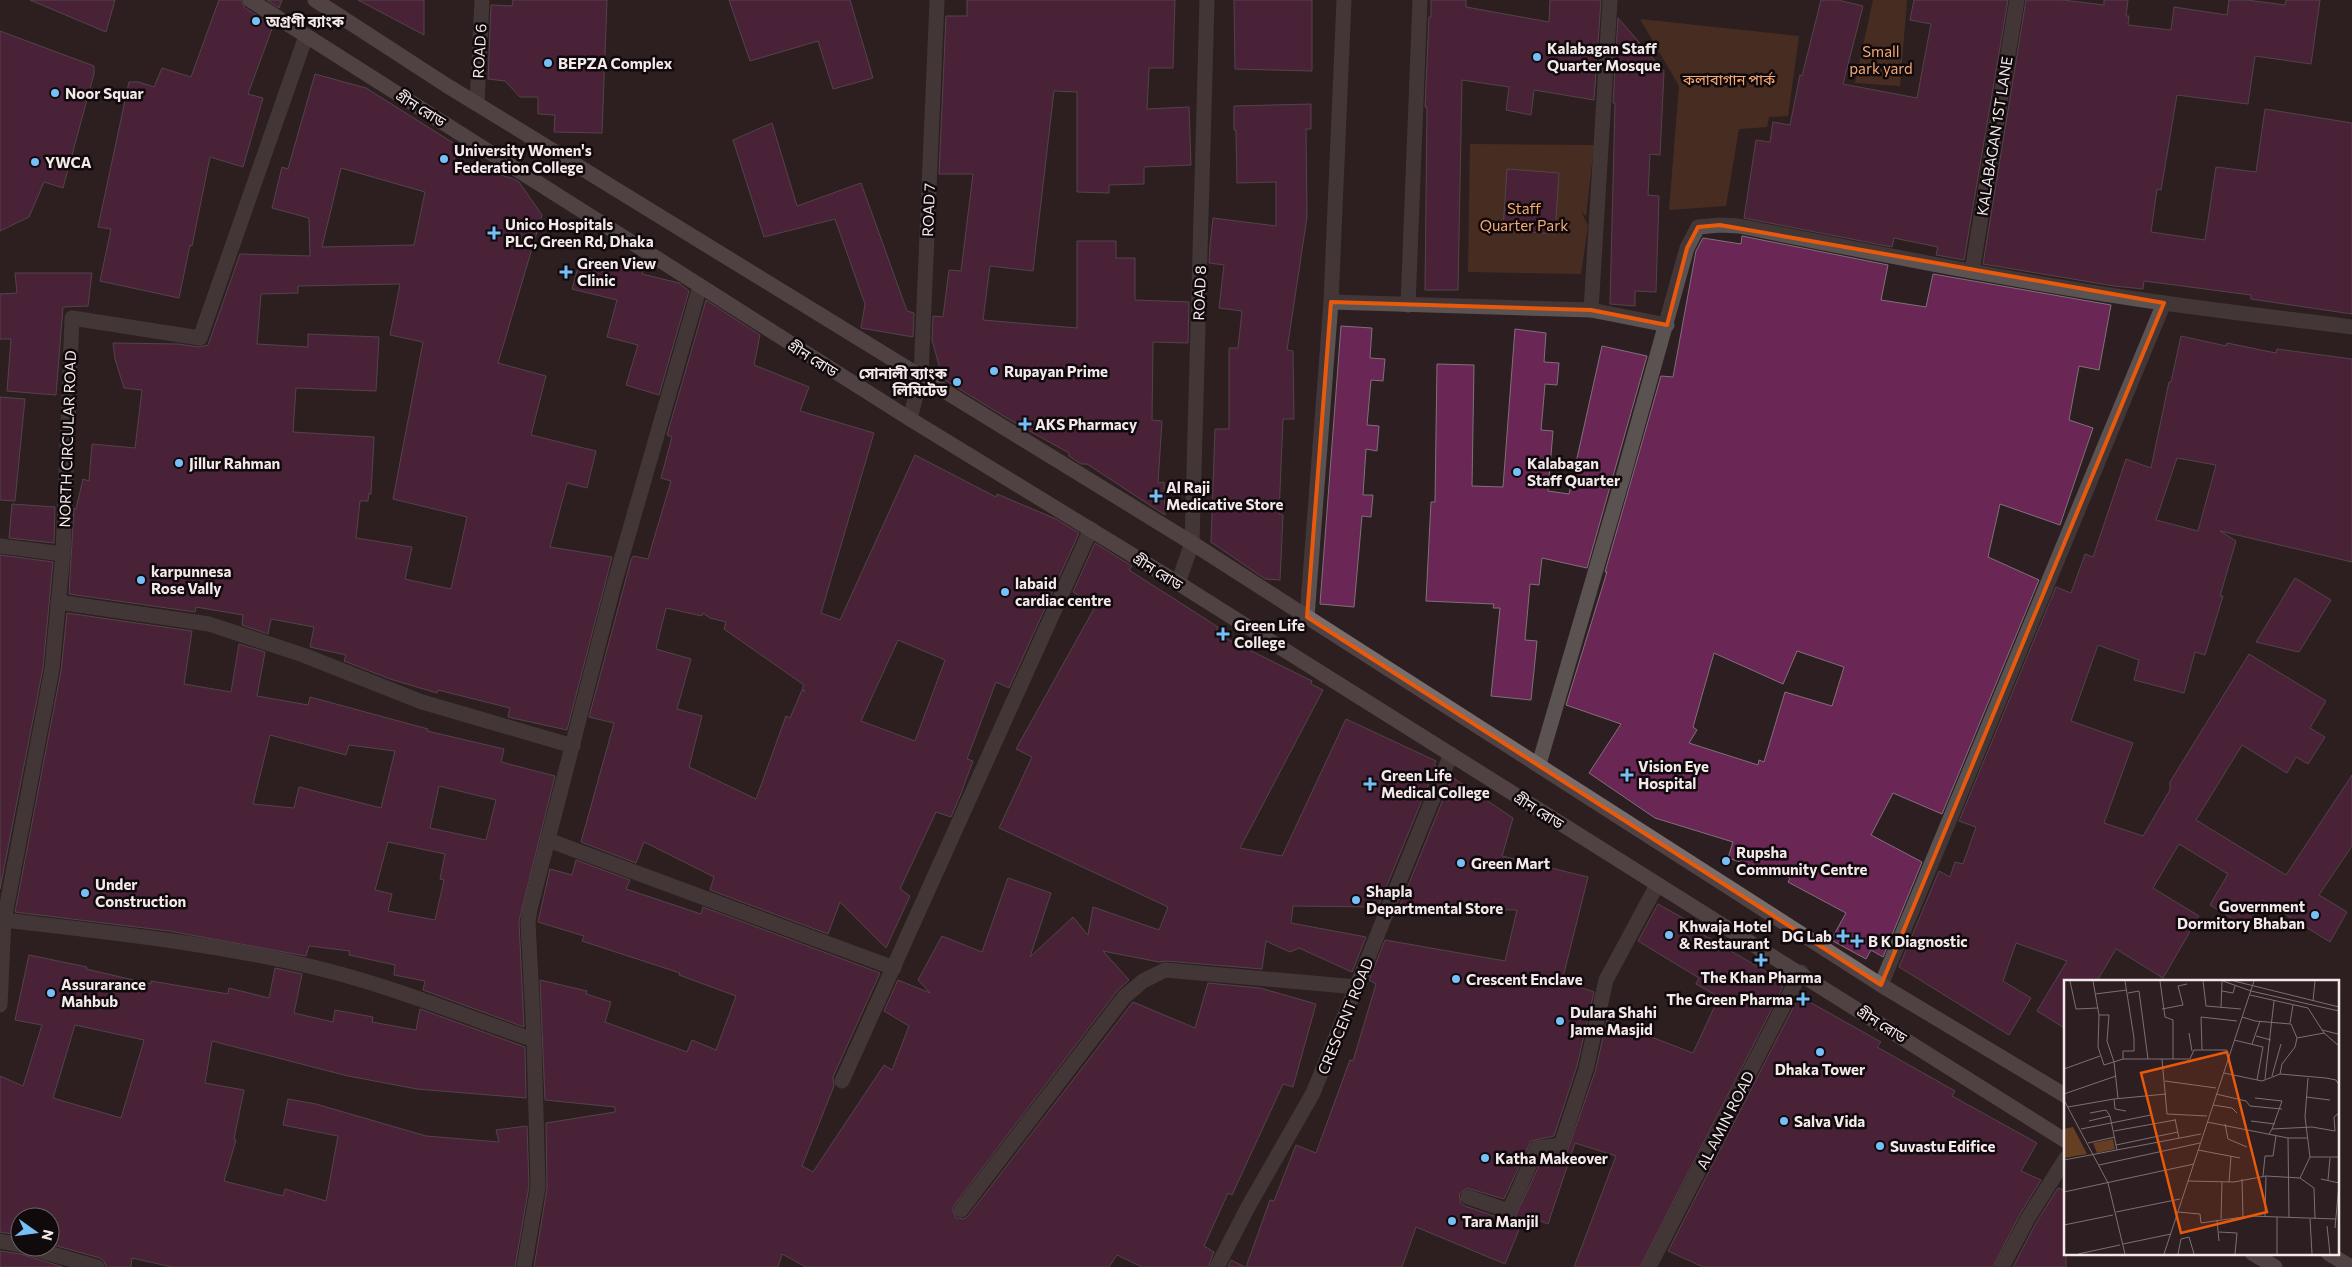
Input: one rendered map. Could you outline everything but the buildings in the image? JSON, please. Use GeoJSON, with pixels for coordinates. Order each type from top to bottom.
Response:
{"type":"FeatureCollection","features":[{"type":"Feature","properties":{"kind":"main road","name":"গ্রীন রোড"},"geometry":{"type":"LineString","coordinates":[[250,0],[910,419],[1178,583],[1657,885],[1800,972],[2064,1140]]}},
{"type":"Feature","properties":{"kind":"main road"},"geometry":{"type":"LineString","coordinates":[[315,0],[1192,543],[1881,985],[2064,1095]]}},
{"type":"Feature","properties":{"kind":"main road"},"geometry":{"type":"LineString","coordinates":[[2254,1254],[2274,1267]]}},
{"type":"Feature","properties":{"kind":"main road"},"geometry":{"type":"LineString","coordinates":[[2330,1254],[2351,1267]]}},
{"type":"Feature","properties":{"kind":"street","name":"ROAD 6"},"geometry":{"type":"LineString","coordinates":[[477,102],[482,0]]}},
{"type":"Feature","properties":{"kind":"street","name":"ROAD 7"},"geometry":{"type":"LineString","coordinates":[[910,419],[921,376],[937,0]]}},
{"type":"Feature","properties":{"kind":"street","name":"ROAD 8"},"geometry":{"type":"LineString","coordinates":[[1178,583],[1192,543],[1207,0]]}},
{"type":"Feature","properties":{"kind":"street"},"geometry":{"type":"LineString","coordinates":[[1307,617],[1330,302],[1344,0]]}},
{"type":"Feature","properties":{"kind":"street"},"geometry":{"type":"LineString","coordinates":[[1408,305],[1420,0]]}},
{"type":"Feature","properties":{"kind":"street"},"geometry":{"type":"LineString","coordinates":[[1591,310],[1610,0]]}},
{"type":"Feature","properties":{"kind":"street","name":"KALABAGAN 1ST LANE"},"geometry":{"type":"LineString","coordinates":[[1972,271],[2017,0]]}},
{"type":"Feature","properties":{"kind":"street","name":"NORTH CIRCULAR ROAD"},"geometry":{"type":"LineString","coordinates":[[0,1005],[4,920],[52,669],[63,554],[72,318],[200,338],[306,36]]}},
{"type":"Feature","properties":{"kind":"street"},"geometry":{"type":"LineString","coordinates":[[1539,764],[1688,248],[1698,227],[1739,226],[1972,271],[2164,303],[2352,327]]}},
{"type":"Feature","properties":{"kind":"street"},"geometry":{"type":"LineString","coordinates":[[524,1267],[538,1188],[534,1040],[528,922],[613,588],[700,286]]}},
{"type":"Feature","properties":{"kind":"street"},"geometry":{"type":"LineString","coordinates":[[1330,302],[1591,310],[1667,325]]}},
{"type":"Feature","properties":{"kind":"street"},"geometry":{"type":"LineString","coordinates":[[1881,985],[2164,303]]}},
{"type":"Feature","properties":{"kind":"street"},"geometry":{"type":"LineString","coordinates":[[842,1081],[1090,529]]}},
{"type":"Feature","properties":{"kind":"street"},"geometry":{"type":"LineString","coordinates":[[0,546],[63,554]]}},
{"type":"Feature","properties":{"kind":"street"},"geometry":{"type":"LineString","coordinates":[[58,602],[209,624],[303,655],[422,702],[573,746]]}},
{"type":"Feature","properties":{"kind":"street","name":"CRESCENT ROAD"},"geometry":{"type":"LineString","coordinates":[[1217,1267],[1248,1207],[1313,1094],[1451,754]]}},
{"type":"Feature","properties":{"kind":"street"},"geometry":{"type":"LineString","coordinates":[[548,840],[894,968]]}},
{"type":"Feature","properties":{"kind":"street"},"geometry":{"type":"LineString","coordinates":[[1468,1197],[1509,1211],[1537,1148],[1561,1145],[1586,1069],[1606,980],[1657,885]]}},
{"type":"Feature","properties":{"kind":"street"},"geometry":{"type":"LineString","coordinates":[[4,920],[172,941],[285,961],[384,988],[534,1040]]}},
{"type":"Feature","properties":{"kind":"street"},"geometry":{"type":"LineString","coordinates":[[961,1210],[1124,996],[1143,981],[1165,970],[1357,987]]}},
{"type":"Feature","properties":{"kind":"street","name":"AL AMIN ROAD"},"geometry":{"type":"LineString","coordinates":[[1649,1267],[1800,972]]}},
{"type":"Feature","properties":{"kind":"street"},"geometry":{"type":"LineString","coordinates":[[2002,1267],[2028,1218],[2064,1161]]}},
{"type":"Feature","properties":{"kind":"street"},"geometry":{"type":"LineString","coordinates":[[60,1256],[98,1267]]}},
{"type":"Feature","properties":{"kind":"highlighted area"},"geometry":{"type":"Polygon","coordinates":[[[1720,225],[2164,303],[1881,985],[1307,617],[1331,302],[1591,310],[1667,325],[1687,248],[1698,227],[1720,225]]]}},
{"type":"Feature","properties":{"kind":"green space","name":"Small park yard"},"geometry":{"type":"Polygon","coordinates":[[[1873,0],[1907,0],[1900,86],[1855,83],[1873,0]]]}},
{"type":"Feature","properties":{"kind":"green space","name":"কলাবাগান পার্ক"},"geometry":{"type":"Polygon","coordinates":[[[1640,19],[1799,36],[1788,116],[1769,117],[1767,127],[1739,129],[1726,206],[1669,210],[1679,86],[1640,19]]]}},
{"type":"Feature","properties":{"kind":"green space","name":"Staff Quarter Park"},"geometry":{"type":"Polygon","coordinates":[[[1470,144],[1594,145],[1586,216],[1581,211],[1588,226],[1581,274],[1468,272],[1470,144]]]}},
{"type":"Feature","properties":{"kind":"place","name":"অগ্রণী ব্যাংক"},"geometry":{"type":"Point","coordinates":[256,21]}},
{"type":"Feature","properties":{"kind":"place","name":"Kalabagan Staff Quarter Mosque"},"geometry":{"type":"Point","coordinates":[1537,57]}},
{"type":"Feature","properties":{"kind":"place","name":"BEPZA Complex"},"geometry":{"type":"Point","coordinates":[548,63]}},
{"type":"Feature","properties":{"kind":"place","name":"Noor Squar"},"geometry":{"type":"Point","coordinates":[55,93]}},
{"type":"Feature","properties":{"kind":"place","name":"University Women's Federation College"},"geometry":{"type":"Point","coordinates":[444,159]}},
{"type":"Feature","properties":{"kind":"place","name":"YWCA"},"geometry":{"type":"Point","coordinates":[35,162]}},
{"type":"Feature","properties":{"kind":"place","name":"Unico Hospitals PLC, Green Rd, Dhaka"},"geometry":{"type":"Point","coordinates":[494,233]}},
{"type":"Feature","properties":{"kind":"place","name":"Green View Clinic"},"geometry":{"type":"Point","coordinates":[566,272]}},
{"type":"Feature","properties":{"kind":"place","name":"Rupayan Prime"},"geometry":{"type":"Point","coordinates":[994,371]}},
{"type":"Feature","properties":{"kind":"place","name":"সোনালী ব্যাংক লিমিটেড"},"geometry":{"type":"Point","coordinates":[957,382]}},
{"type":"Feature","properties":{"kind":"place","name":"AKS Pharmacy"},"geometry":{"type":"Point","coordinates":[1025,424]}},
{"type":"Feature","properties":{"kind":"place","name":"Jillur Rahman"},"geometry":{"type":"Point","coordinates":[179,463]}},
{"type":"Feature","properties":{"kind":"place","name":"Kalabagan Staff Quarter"},"geometry":{"type":"Point","coordinates":[1517,472]}},
{"type":"Feature","properties":{"kind":"place","name":"Al Raji Medicative Store"},"geometry":{"type":"Point","coordinates":[1156,496]}},
{"type":"Feature","properties":{"kind":"place","name":"karpunnesa Rose Vally"},"geometry":{"type":"Point","coordinates":[141,580]}},
{"type":"Feature","properties":{"kind":"place","name":"labaid cardiac centre"},"geometry":{"type":"Point","coordinates":[1005,592]}},
{"type":"Feature","properties":{"kind":"place","name":"Green Life College"},"geometry":{"type":"Point","coordinates":[1223,634]}},
{"type":"Feature","properties":{"kind":"place","name":"Vision Eye Hospital"},"geometry":{"type":"Point","coordinates":[1627,775]}},
{"type":"Feature","properties":{"kind":"place","name":"Green Life Medical College"},"geometry":{"type":"Point","coordinates":[1370,784]}},
{"type":"Feature","properties":{"kind":"place","name":"Rupsha Community Centre"},"geometry":{"type":"Point","coordinates":[1726,861]}},
{"type":"Feature","properties":{"kind":"place","name":"Green Mart"},"geometry":{"type":"Point","coordinates":[1461,863]}},
{"type":"Feature","properties":{"kind":"place","name":"Under Construction"},"geometry":{"type":"Point","coordinates":[85,893]}},
{"type":"Feature","properties":{"kind":"place","name":"Shapla Departmental Store"},"geometry":{"type":"Point","coordinates":[1356,900]}},
{"type":"Feature","properties":{"kind":"place","name":"Government Dormitory Bhaban"},"geometry":{"type":"Point","coordinates":[2315,915]}},
{"type":"Feature","properties":{"kind":"place","name":"Khwaja Hotel & Restaurant"},"geometry":{"type":"Point","coordinates":[1669,935]}},
{"type":"Feature","properties":{"kind":"place","name":"DG Lab"},"geometry":{"type":"Point","coordinates":[1843,936]}},
{"type":"Feature","properties":{"kind":"place","name":"B K Diagnostic"},"geometry":{"type":"Point","coordinates":[1857,941]}},
{"type":"Feature","properties":{"kind":"place","name":"The Khan Pharma"},"geometry":{"type":"Point","coordinates":[1761,960]}},
{"type":"Feature","properties":{"kind":"place","name":"Crescent Enclave"},"geometry":{"type":"Point","coordinates":[1456,979]}},
{"type":"Feature","properties":{"kind":"place","name":"Assurarance Mahbub"},"geometry":{"type":"Point","coordinates":[51,993]}},
{"type":"Feature","properties":{"kind":"place","name":"The Green Pharma"},"geometry":{"type":"Point","coordinates":[1803,999]}},
{"type":"Feature","properties":{"kind":"place","name":"Dulara Shahi Jame Masjid"},"geometry":{"type":"Point","coordinates":[1560,1021]}},
{"type":"Feature","properties":{"kind":"place","name":"Dhaka Tower"},"geometry":{"type":"Point","coordinates":[1820,1052]}},
{"type":"Feature","properties":{"kind":"place","name":"Salva Vida"},"geometry":{"type":"Point","coordinates":[1784,1121]}},
{"type":"Feature","properties":{"kind":"place","name":"Suvastu Edifice"},"geometry":{"type":"Point","coordinates":[1880,1146]}},
{"type":"Feature","properties":{"kind":"place","name":"Katha Makeover"},"geometry":{"type":"Point","coordinates":[1485,1158]}},
{"type":"Feature","properties":{"kind":"place","name":"Tara Manjil"},"geometry":{"type":"Point","coordinates":[1452,1221]}}]}
